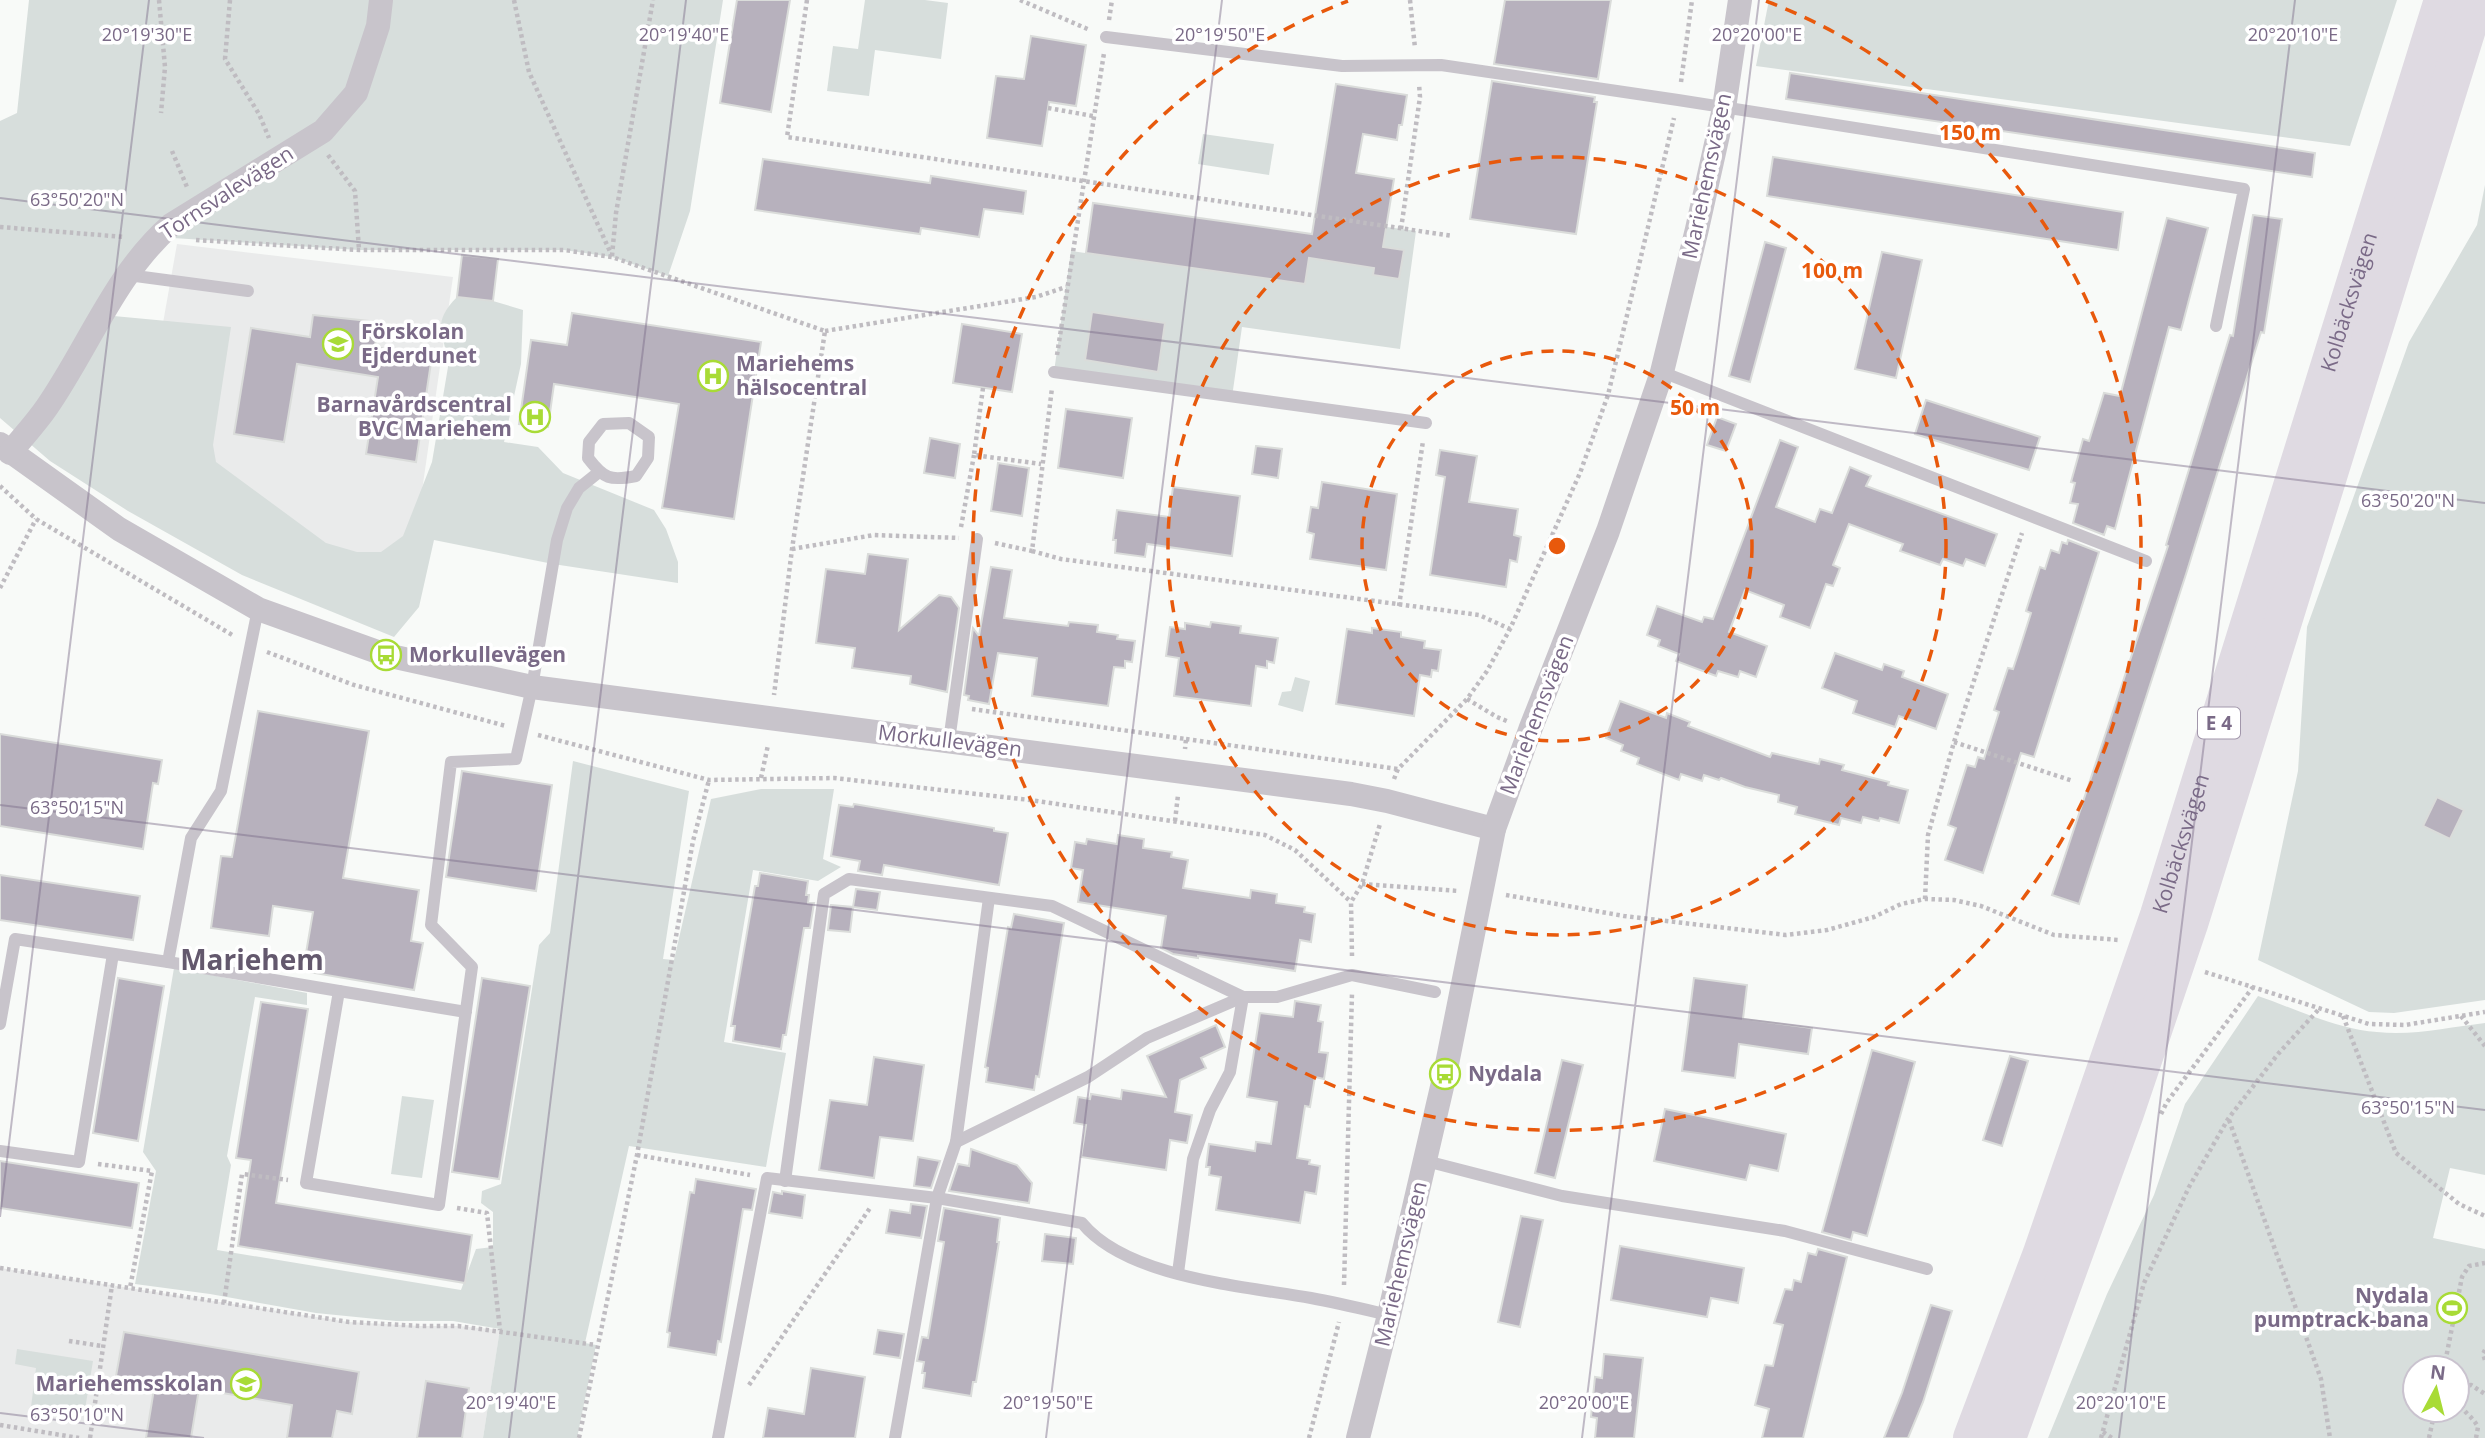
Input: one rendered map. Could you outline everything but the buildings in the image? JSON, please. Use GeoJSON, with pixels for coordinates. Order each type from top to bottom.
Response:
{"type":"FeatureCollection","features":[{"type":"Feature","properties":{"kind":"highway","name":"Kolbäcksvägen"},"geometry":{"type":"LineString","coordinates":[[1972,1438],[2042,1253],[2159,915],[2442,0]]}},
{"type":"Feature","properties":{"kind":"highway","name":"Kolbäcksvägen"},"geometry":{"type":"LineString","coordinates":[[2007,1438],[2125,1113],[2189,924],[2476,0]]}},
{"type":"Feature","properties":{"kind":"street","name":"Tornsvalevägen"},"geometry":{"type":"LineString","coordinates":[[5,449],[47,407],[128,275],[157,237],[171,225],[323,131],[356,93],[378,26],[382,0]]}},
{"type":"Feature","properties":{"kind":"street","name":"Mariehemsvägen"},"geometry":{"type":"LineString","coordinates":[[1358,1438],[1426,1161],[1494,829],[1608,531],[1662,372],[1724,107],[1740,0]]}},
{"type":"Feature","properties":{"kind":"street","name":"Morkullevägen"},"geometry":{"type":"LineString","coordinates":[[5,449],[119,529],[258,609],[386,655],[532,687],[1352,794],[1494,829]]}},
{"type":"Feature","properties":{"kind":"lane"},"geometry":{"type":"LineString","coordinates":[[1106,37],[1342,66],[1381,68],[1417,64],[1477,70],[2244,189],[2216,326]]}},
{"type":"Feature","properties":{"kind":"lane"},"geometry":{"type":"LineString","coordinates":[[128,275],[248,291]]}},
{"type":"Feature","properties":{"kind":"lane"},"geometry":{"type":"LineString","coordinates":[[1054,372],[1426,423]]}},
{"type":"Feature","properties":{"kind":"lane"},"geometry":{"type":"LineString","coordinates":[[1662,372],[2146,561]]}},
{"type":"Feature","properties":{"kind":"lane"},"geometry":{"type":"LineString","coordinates":[[629,423],[649,437],[648,458],[636,476],[614,480],[599,472],[588,458],[589,442],[603,424],[629,423]]}},
{"type":"Feature","properties":{"kind":"lane"},"geometry":{"type":"LineString","coordinates":[[339,991],[306,1183],[439,1205],[472,967],[431,925],[451,762],[516,759],[532,687],[557,540],[567,508],[579,488],[599,472]]}},
{"type":"Feature","properties":{"kind":"lane"},"geometry":{"type":"LineString","coordinates":[[949,741],[977,540]]}},
{"type":"Feature","properties":{"kind":"lane"},"geometry":{"type":"LineString","coordinates":[[168,962],[191,838],[221,791],[258,609]]}},
{"type":"Feature","properties":{"kind":"lane"},"geometry":{"type":"LineString","coordinates":[[785,1181],[824,894],[849,879],[1052,906],[1243,997]]}},
{"type":"Feature","properties":{"kind":"lane"},"geometry":{"type":"LineString","coordinates":[[895,1438],[937,1198],[956,1142],[989,898]]}},
{"type":"Feature","properties":{"kind":"lane"},"geometry":{"type":"LineString","coordinates":[[0,1024],[15,939],[466,1012]]}},
{"type":"Feature","properties":{"kind":"lane"},"geometry":{"type":"LineString","coordinates":[[0,1151],[79,1161],[113,954]]}},
{"type":"Feature","properties":{"kind":"lane"},"geometry":{"type":"LineString","coordinates":[[956,1142],[1088,1077],[1147,1038],[1243,997],[1277,997],[1352,975],[1434,992]]}},
{"type":"Feature","properties":{"kind":"lane"},"geometry":{"type":"LineString","coordinates":[[1178,1273],[1193,1159],[1210,1110],[1230,1072],[1243,997]]}},
{"type":"Feature","properties":{"kind":"lane"},"geometry":{"type":"LineString","coordinates":[[1426,1161],[1562,1196],[1785,1230],[1927,1269]]}},
{"type":"Feature","properties":{"kind":"lane"},"geometry":{"type":"LineString","coordinates":[[719,1432],[767,1178],[937,1198],[1082,1223],[1092,1235],[1117,1253],[1178,1273],[1389,1315]]}},
{"type":"Feature","properties":{"kind":"path"},"geometry":{"type":"LineString","coordinates":[[159,0],[165,67],[161,113]]}},
{"type":"Feature","properties":{"kind":"path"},"geometry":{"type":"LineString","coordinates":[[230,0],[225,59],[259,114],[278,159]]}},
{"type":"Feature","properties":{"kind":"path"},"geometry":{"type":"LineString","coordinates":[[514,0],[529,72],[612,257]]}},
{"type":"Feature","properties":{"kind":"path"},"geometry":{"type":"LineString","coordinates":[[612,257],[616,214],[653,0]]}},
{"type":"Feature","properties":{"kind":"path"},"geometry":{"type":"LineString","coordinates":[[807,0],[787,137],[1453,236]]}},
{"type":"Feature","properties":{"kind":"path"},"geometry":{"type":"LineString","coordinates":[[1020,0],[1106,37]]}},
{"type":"Feature","properties":{"kind":"path"},"geometry":{"type":"LineString","coordinates":[[1032,551],[1041,464],[1066,287],[1112,0]]}},
{"type":"Feature","properties":{"kind":"path"},"geometry":{"type":"LineString","coordinates":[[1401,229],[1420,97],[1410,0]]}},
{"type":"Feature","properties":{"kind":"path"},"geometry":{"type":"LineString","coordinates":[[1309,1438],[1343,1304],[1352,975],[1351,902],[1362,884],[1398,769],[1467,699],[1487,671],[1510,629],[1580,473],[1608,395],[1678,100],[1692,0]]}},
{"type":"Feature","properties":{"kind":"path"},"geometry":{"type":"LineString","coordinates":[[1048,108],[1093,116]]}},
{"type":"Feature","properties":{"kind":"path"},"geometry":{"type":"LineString","coordinates":[[323,131],[328,154],[355,191],[359,250]]}},
{"type":"Feature","properties":{"kind":"path"},"geometry":{"type":"LineString","coordinates":[[172,152],[197,210]]}},
{"type":"Feature","properties":{"kind":"path"},"geometry":{"type":"LineString","coordinates":[[0,227],[107,236],[359,250],[564,250],[612,257],[825,331],[1036,296],[1066,287]]}},
{"type":"Feature","properties":{"kind":"path"},"geometry":{"type":"LineString","coordinates":[[773,700],[792,549],[825,331]]}},
{"type":"Feature","properties":{"kind":"path"},"geometry":{"type":"LineString","coordinates":[[959,538],[983,388]]}},
{"type":"Feature","properties":{"kind":"path"},"geometry":{"type":"LineString","coordinates":[[1399,606],[1426,423]]}},
{"type":"Feature","properties":{"kind":"path"},"geometry":{"type":"LineString","coordinates":[[974,455],[1041,464]]}},
{"type":"Feature","properties":{"kind":"path"},"geometry":{"type":"LineString","coordinates":[[1925,899],[1928,835],[1954,743],[2028,516]]}},
{"type":"Feature","properties":{"kind":"path"},"geometry":{"type":"LineString","coordinates":[[0,588],[36,519]]}},
{"type":"Feature","properties":{"kind":"path"},"geometry":{"type":"LineString","coordinates":[[792,549],[874,535],[977,540],[1061,559],[1479,615],[1510,629]]}},
{"type":"Feature","properties":{"kind":"path"},"geometry":{"type":"LineString","coordinates":[[1467,699],[1497,718]]}},
{"type":"Feature","properties":{"kind":"path"},"geometry":{"type":"LineString","coordinates":[[954,706],[1010,715]]}},
{"type":"Feature","properties":{"kind":"path"},"geometry":{"type":"LineString","coordinates":[[1186,739],[1398,769]]}},
{"type":"Feature","properties":{"kind":"path"},"geometry":{"type":"LineString","coordinates":[[1954,743],[2073,781]]}},
{"type":"Feature","properties":{"kind":"path"},"geometry":{"type":"LineString","coordinates":[[761,778],[768,745]]}},
{"type":"Feature","properties":{"kind":"path"},"geometry":{"type":"LineString","coordinates":[[579,1438],[637,1155],[693,841],[709,780]]}},
{"type":"Feature","properties":{"kind":"path"},"geometry":{"type":"LineString","coordinates":[[1362,884],[1439,890]]}},
{"type":"Feature","properties":{"kind":"path"},"geometry":{"type":"LineString","coordinates":[[1507,895],[1624,916],[1786,934],[1827,930],[1874,917],[1901,904],[1925,899],[1954,900],[1981,905],[2054,934],[2107,938],[2126,943]]}},
{"type":"Feature","properties":{"kind":"path"},"geometry":{"type":"LineString","coordinates":[[2193,968],[2369,1024],[2405,1025],[2485,1012]]}},
{"type":"Feature","properties":{"kind":"path"},"geometry":{"type":"LineString","coordinates":[[2156,1124],[2167,1102],[2253,987]]}},
{"type":"Feature","properties":{"kind":"path"},"geometry":{"type":"LineString","coordinates":[[2112,1438],[2102,1435],[2129,1329],[2144,1283],[2189,1187],[2228,1119],[2278,1054],[2319,1009]]}},
{"type":"Feature","properties":{"kind":"path"},"geometry":{"type":"LineString","coordinates":[[2343,1016],[2396,1153],[2459,1204],[2485,1216]]}},
{"type":"Feature","properties":{"kind":"path"},"geometry":{"type":"LineString","coordinates":[[2461,1016],[2485,1046]]}},
{"type":"Feature","properties":{"kind":"path"},"geometry":{"type":"LineString","coordinates":[[2228,1119],[2321,1379],[2330,1438]]}},
{"type":"Feature","properties":{"kind":"path"},"geometry":{"type":"LineString","coordinates":[[637,1155],[767,1178]]}},
{"type":"Feature","properties":{"kind":"path"},"geometry":{"type":"LineString","coordinates":[[79,1161],[152,1171],[131,1288]]}},
{"type":"Feature","properties":{"kind":"path"},"geometry":{"type":"LineString","coordinates":[[223,1303],[242,1174],[306,1183]]}},
{"type":"Feature","properties":{"kind":"path"},"geometry":{"type":"LineString","coordinates":[[719,1432],[882,1191]]}},
{"type":"Feature","properties":{"kind":"path"},"geometry":{"type":"LineString","coordinates":[[439,1205],[486,1213],[500,1331]]}},
{"type":"Feature","properties":{"kind":"path"},"geometry":{"type":"LineString","coordinates":[[2447,1354],[2462,1277],[2469,1266],[2485,1263]]}},
{"type":"Feature","properties":{"kind":"path"},"geometry":{"type":"LineString","coordinates":[[0,1268],[349,1322],[458,1326],[596,1345]]}},
{"type":"Feature","properties":{"kind":"path"},"geometry":{"type":"LineString","coordinates":[[90,1438],[112,1285]]}},
{"type":"Feature","properties":{"kind":"path"},"geometry":{"type":"LineString","coordinates":[[69,1341],[102,1346]]}},
{"type":"Feature","properties":{"kind":"path"},"geometry":{"type":"LineString","coordinates":[[2485,1350],[2485,1360]]}},
{"type":"Feature","properties":{"kind":"path"},"geometry":{"type":"LineString","coordinates":[[2476,1438],[2478,1427],[2474,1419],[2460,1406],[2460,1396],[2465,1386],[2471,1385],[2485,1394]]}},
{"type":"Feature","properties":{"kind":"path"},"geometry":{"type":"LineString","coordinates":[[0,1426],[79,1438]]}},
{"type":"Feature","properties":{"kind":"shaded area"},"geometry":{"type":"Polygon","coordinates":[[[29,0],[723,0],[690,211],[668,276],[612,257],[564,250],[359,250],[157,237],[103,315],[231,327],[213,445],[216,462],[326,543],[357,552],[381,552],[403,536],[432,462],[448,367],[441,323],[448,307],[457,297],[493,301],[523,310],[521,364],[504,442],[538,447],[563,473],[654,510],[666,529],[678,562],[678,583],[553,564],[434,540],[419,607],[394,637],[242,575],[128,511],[50,461],[0,418],[0,121],[17,113],[29,0]]]}},
{"type":"Feature","properties":{"kind":"shaded area"},"geometry":{"type":"Polygon","coordinates":[[[865,0],[925,0],[948,3],[941,59],[875,50],[869,96],[827,91],[833,46],[858,49],[865,0]]]}},
{"type":"Feature","properties":{"kind":"shaded area"},"geometry":{"type":"Polygon","coordinates":[[[1769,0],[2397,0],[2350,146],[1756,66],[1769,0]]]}},
{"type":"Feature","properties":{"kind":"shaded area"},"geometry":{"type":"Polygon","coordinates":[[[1203,134],[1274,144],[1269,175],[1198,164],[1203,134]]]}},
{"type":"Feature","properties":{"kind":"shaded area"},"geometry":{"type":"Polygon","coordinates":[[[2485,185],[2485,1000],[2394,1013],[2369,1012],[2258,960],[2298,771],[2307,627],[2409,342],[2477,225],[2485,185]]]}},
{"type":"Feature","properties":{"kind":"shaded area"},"geometry":{"type":"Polygon","coordinates":[[[1314,217],[1416,231],[1400,349],[1242,327],[1232,397],[1054,372],[1071,251],[1305,284],[1314,217]]]}},
{"type":"Feature","properties":{"kind":"shaded area"},"geometry":{"type":"Polygon","coordinates":[[[177,244],[453,277],[405,608],[135,481],[177,244]]]}},
{"type":"Feature","properties":{"kind":"shaded area"},"geometry":{"type":"Polygon","coordinates":[[[1295,677],[1310,681],[1303,712],[1278,705],[1282,692],[1291,691],[1295,677]]]}},
{"type":"Feature","properties":{"kind":"shaded area"},"geometry":{"type":"Polygon","coordinates":[[[573,761],[689,791],[663,959],[674,960],[711,799],[761,789],[834,789],[823,859],[841,867],[818,881],[753,870],[724,1042],[786,1053],[766,1167],[629,1146],[585,1343],[596,1345],[577,1438],[483,1438],[500,1329],[453,1321],[396,1321],[316,1313],[135,1284],[156,1171],[143,1152],[174,968],[307,993],[307,1005],[255,997],[227,1156],[231,1165],[217,1250],[461,1290],[476,1249],[493,1247],[493,1212],[481,1203],[482,1191],[501,1184],[539,945],[550,933],[573,761]]]}},
{"type":"Feature","properties":{"kind":"shaded area"},"geometry":{"type":"Polygon","coordinates":[[[2258,996],[2331,1023],[2377,1032],[2418,1032],[2485,1023],[2485,1175],[2450,1168],[2433,1238],[2485,1249],[2485,1438],[2048,1438],[2107,1294],[2154,1195],[2185,1104],[2258,996]]]}},
{"type":"Feature","properties":{"kind":"shaded area"},"geometry":{"type":"Polygon","coordinates":[[[402,1096],[434,1100],[422,1178],[391,1174],[402,1096]]]}},
{"type":"Feature","properties":{"kind":"shaded area","name":"Mariehemsskolan"},"geometry":{"type":"Polygon","coordinates":[[[0,1268],[349,1322],[500,1330],[483,1438],[0,1438],[0,1268]]]}},
{"type":"Feature","properties":{"kind":"shaded area"},"geometry":{"type":"Polygon","coordinates":[[[17,1349],[93,1361],[84,1415],[31,1407],[36,1368],[15,1364],[17,1349]]]}},
{"type":"Feature","properties":{"kind":"place","name":"Förskolan Ejderdunet"},"geometry":{"type":"Point","coordinates":[338,344]}},
{"type":"Feature","properties":{"kind":"place","name":"Mariehems hälsocentral"},"geometry":{"type":"Point","coordinates":[713,376]}},
{"type":"Feature","properties":{"kind":"place","name":"Barnavårdscentral BVC Mariehem"},"geometry":{"type":"Point","coordinates":[535,417]}},
{"type":"Feature","properties":{"kind":"place","name":"Morkullevägen"},"geometry":{"type":"Point","coordinates":[386,655]}},
{"type":"Feature","properties":{"kind":"place","name":"Nydala"},"geometry":{"type":"Point","coordinates":[1445,1074]}},
{"type":"Feature","properties":{"kind":"place","name":"Nydala pumptrack-bana"},"geometry":{"type":"Point","coordinates":[2452,1308]}},
{"type":"Feature","properties":{"kind":"place","name":"Mariehemsskolan"},"geometry":{"type":"Point","coordinates":[246,1384]}},
{"type":"Feature","properties":{"kind":"district","name":"Mariehem"},"geometry":{"type":"Point","coordinates":[252,960]}}]}
